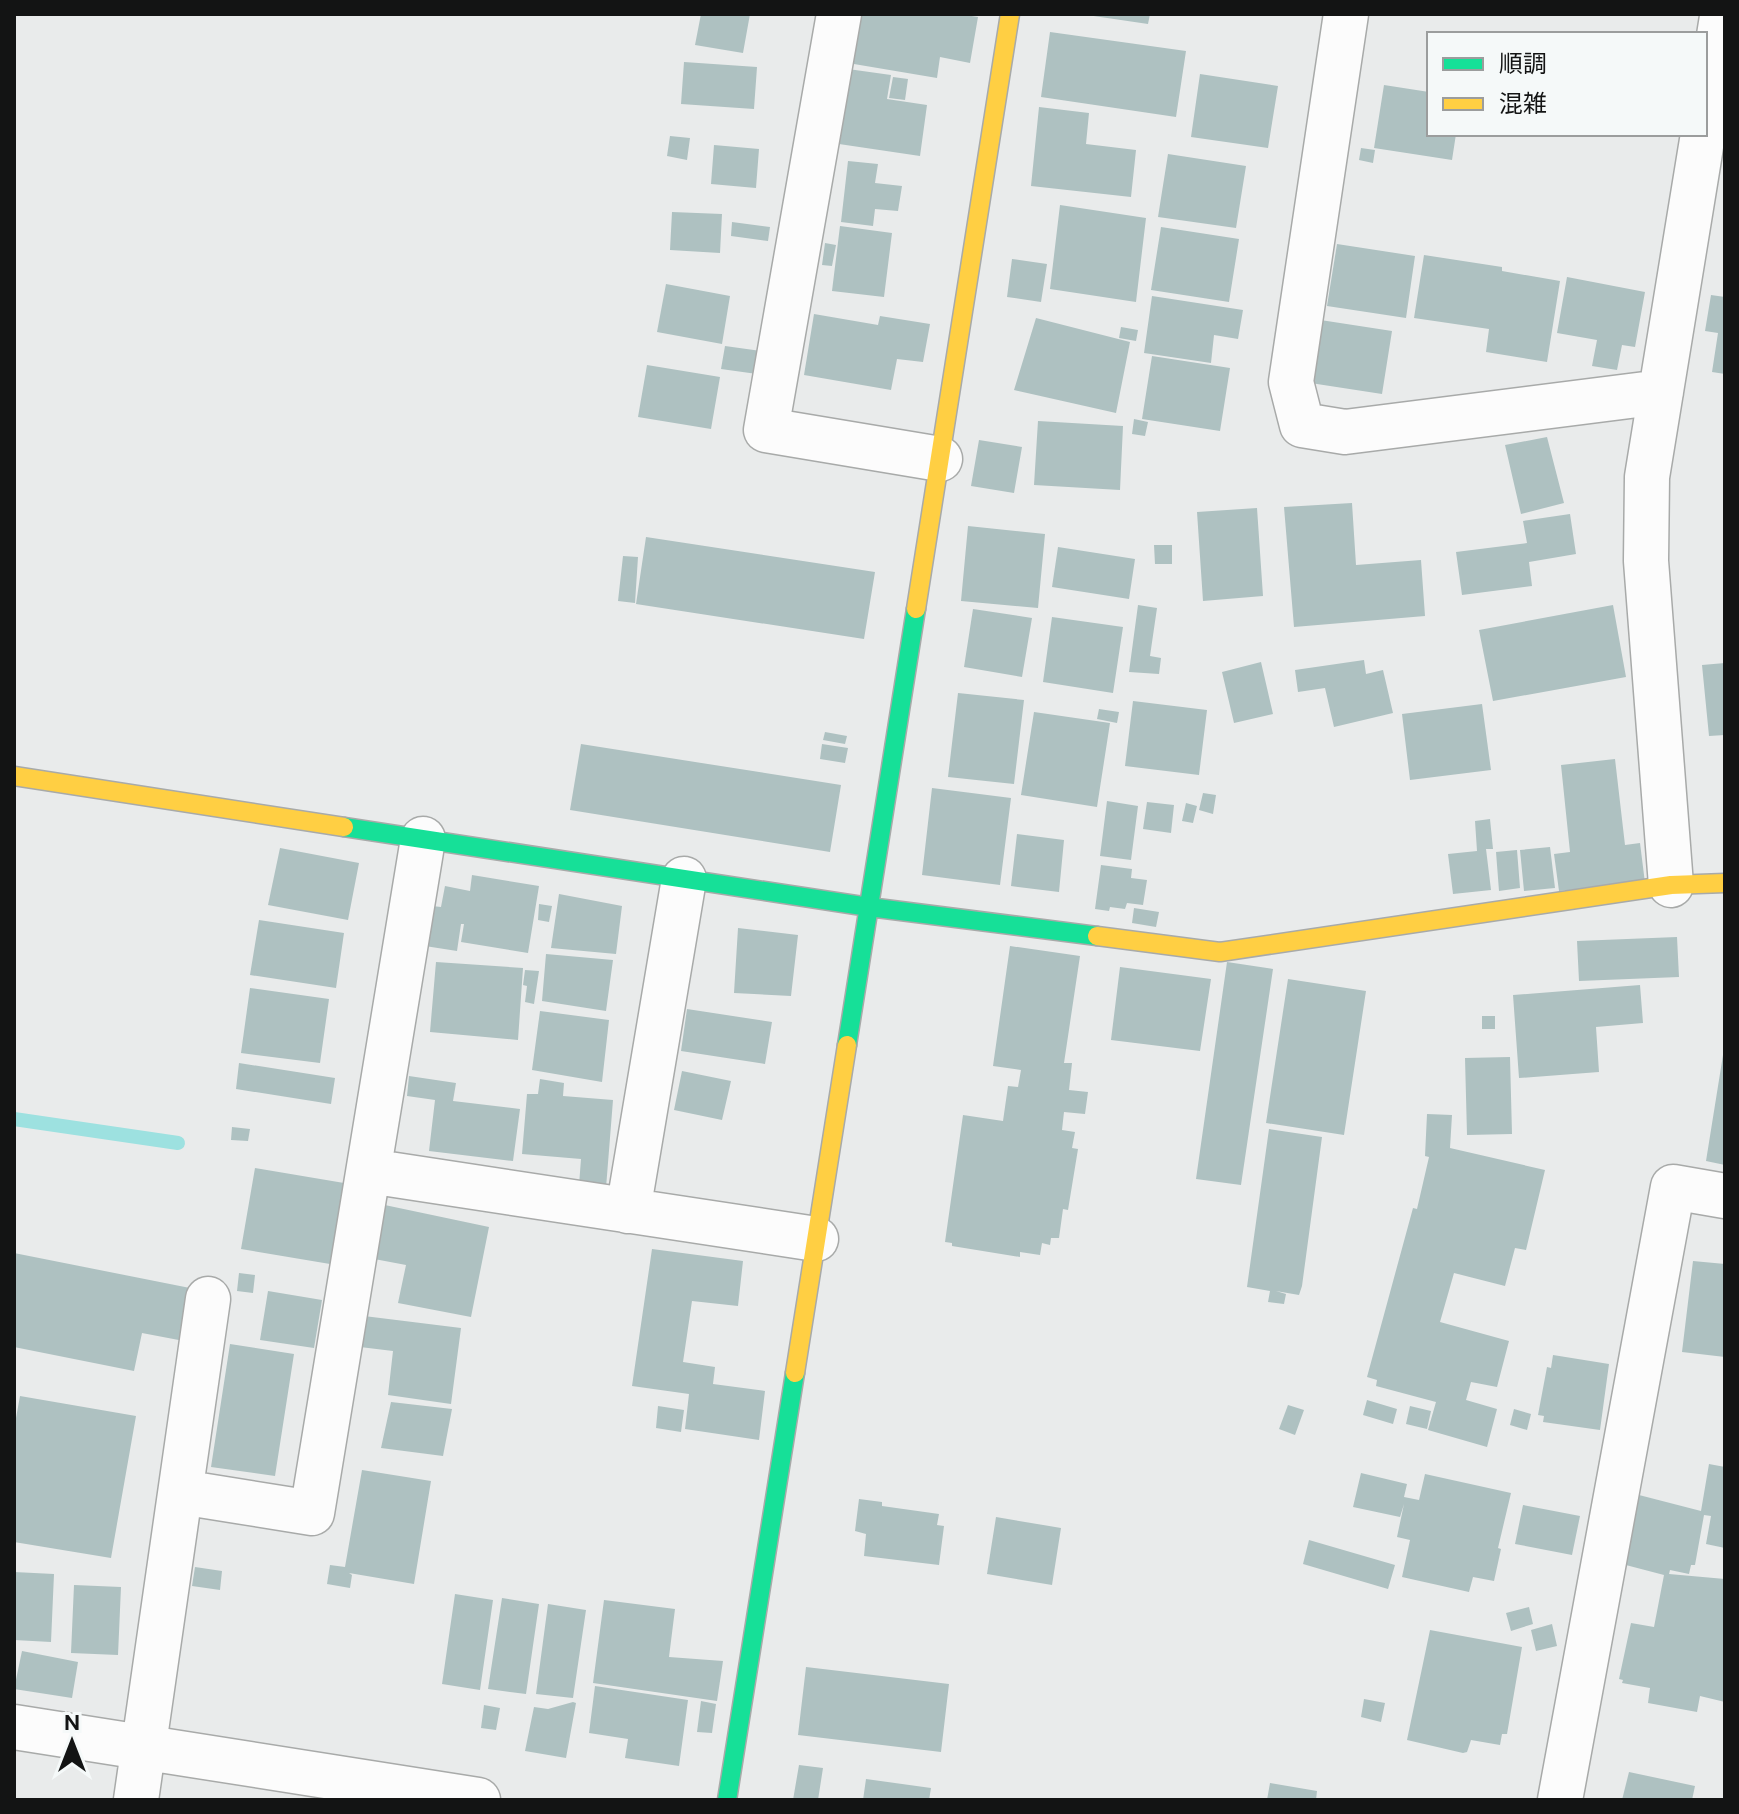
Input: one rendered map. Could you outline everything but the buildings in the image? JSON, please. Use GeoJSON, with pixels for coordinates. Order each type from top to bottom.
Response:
{"type":"FeatureCollection","features":[{"type":"Feature","properties":{"kind":"street"},"geometry":{"type":"LineString","coordinates":[[839,14],[766,430],[940,459]]}},
{"type":"Feature","properties":{"kind":"street"},"geometry":{"type":"LineString","coordinates":[[727,1800],[1010,14]]}},
{"type":"Feature","properties":{"kind":"street"},"geometry":{"type":"LineString","coordinates":[[1346,14],[1291,382],[1302,425],[1345,432],[1661,392]]}},
{"type":"Feature","properties":{"kind":"street"},"geometry":{"type":"LineString","coordinates":[[1707,104],[1716,16]]}},
{"type":"Feature","properties":{"kind":"street"},"geometry":{"type":"LineString","coordinates":[[1671,885],[1646,561],[1647,477],[1703,136]]}},
{"type":"Feature","properties":{"kind":"street"},"geometry":{"type":"LineString","coordinates":[[14,776],[869,907],[1220,952],[1671,885],[1725,883]]}},
{"type":"Feature","properties":{"kind":"street"},"geometry":{"type":"LineString","coordinates":[[181,1492],[312,1513],[423,839]]}},
{"type":"Feature","properties":{"kind":"street"},"geometry":{"type":"LineString","coordinates":[[628,1211],[684,879]]}},
{"type":"Feature","properties":{"kind":"street"},"geometry":{"type":"LineString","coordinates":[[369,1171],[816,1239]]}},
{"type":"Feature","properties":{"kind":"street"},"geometry":{"type":"LineString","coordinates":[[1560,1800],[1673,1187],[1725,1196]]}},
{"type":"Feature","properties":{"kind":"street"},"geometry":{"type":"LineString","coordinates":[[136,1800],[208,1299]]}},
{"type":"Feature","properties":{"kind":"street"},"geometry":{"type":"LineString","coordinates":[[14,1727],[418,1795],[478,1800]]}},
{"type":"Feature","properties":{"kind":"waterway"},"geometry":{"type":"LineString","coordinates":[[14,1119],[178,1143]]}},
{"type":"Feature","properties":{"kind":"traffic: fast"},"geometry":{"type":"LineString","coordinates":[[847,1045],[916,609]]}},
{"type":"Feature","properties":{"kind":"traffic: fast"},"geometry":{"type":"LineString","coordinates":[[344,827],[869,907],[1097,936]]}},
{"type":"Feature","properties":{"kind":"traffic: fast"},"geometry":{"type":"LineString","coordinates":[[727,1800],[795,1373]]}},
{"type":"Feature","properties":{"kind":"traffic: slow"},"geometry":{"type":"LineString","coordinates":[[916,609],[1010,14]]}},
{"type":"Feature","properties":{"kind":"traffic: slow"},"geometry":{"type":"LineString","coordinates":[[14,776],[344,827]]}},
{"type":"Feature","properties":{"kind":"traffic: slow"},"geometry":{"type":"LineString","coordinates":[[1097,936],[1220,952],[1671,885],[1725,883]]}},
{"type":"Feature","properties":{"kind":"traffic: slow"},"geometry":{"type":"LineString","coordinates":[[795,1373],[847,1045]]}}]}
